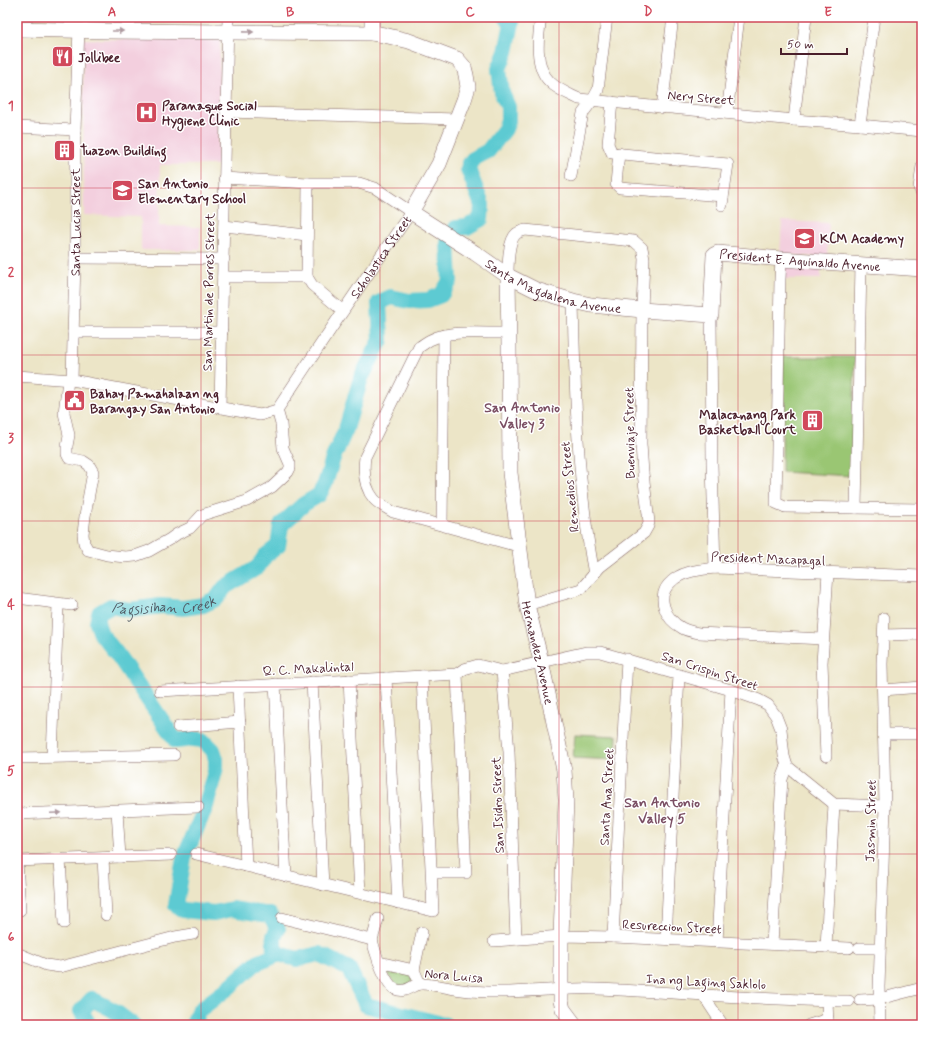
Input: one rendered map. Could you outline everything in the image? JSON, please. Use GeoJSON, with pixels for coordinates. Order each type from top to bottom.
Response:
{"type":"FeatureCollection","features":[{"type":"Feature","properties":{"kind":"main road"},"geometry":{"type":"LineString","coordinates":[[17,29],[79,23],[108,31],[228,24],[372,33],[372,17]]}},
{"type":"Feature","properties":{"kind":"main road","name":"Scholastica Street"},"geometry":{"type":"LineString","coordinates":[[372,33],[409,41],[457,59],[464,67],[466,75],[468,87],[439,164],[411,212]]}},
{"type":"Feature","properties":{"kind":"main road","name":"Santa Magdalena Avenue"},"geometry":{"type":"LineString","coordinates":[[411,212],[508,276],[536,290],[573,301],[591,304],[642,310],[711,315]]}},
{"type":"Feature","properties":{"kind":"main road","name":"President E. Aguinaldo Avenue"},"geometry":{"type":"LineString","coordinates":[[711,315],[714,255],[718,253],[861,266],[922,269]]}},
{"type":"Feature","properties":{"kind":"main road","name":"Hernandez Avenue"},"geometry":{"type":"LineString","coordinates":[[508,276],[510,473],[518,546],[527,605],[541,661],[564,770],[566,800],[561,936],[561,1001],[563,1009],[575,1025]]}},
{"type":"Feature","properties":{"kind":"street","name":"Nery Street"},"geometry":{"type":"LineString","coordinates":[[541,17],[537,44],[543,74],[557,88],[579,99],[592,102],[612,102],[662,108],[794,120],[860,124],[922,131]]}},
{"type":"Feature","properties":{"kind":"street"},"geometry":{"type":"LineString","coordinates":[[572,176],[583,113],[592,102],[598,90],[607,17]]}},
{"type":"Feature","properties":{"kind":"street"},"geometry":{"type":"LineString","coordinates":[[662,108],[673,17]]}},
{"type":"Feature","properties":{"kind":"street"},"geometry":{"type":"LineString","coordinates":[[727,113],[739,17]]}},
{"type":"Feature","properties":{"kind":"street"},"geometry":{"type":"LineString","coordinates":[[794,120],[806,17]]}},
{"type":"Feature","properties":{"kind":"street"},"geometry":{"type":"LineString","coordinates":[[860,124],[874,17]]}},
{"type":"Feature","properties":{"kind":"street","name":"Santa Lucia Street"},"geometry":{"type":"LineString","coordinates":[[79,23],[75,130],[75,258],[73,332],[70,380],[64,413],[69,435],[67,446],[69,458],[83,461],[89,465],[93,472],[85,516],[84,543],[88,550],[107,555],[136,556],[149,551],[190,528],[202,515],[247,501],[272,487],[288,472],[290,468],[290,464],[283,448],[281,424],[277,410]]}},
{"type":"Feature","properties":{"kind":"street","name":"San Martin de Porres Street"},"geometry":{"type":"LineString","coordinates":[[220,408],[228,24]]}},
{"type":"Feature","properties":{"kind":"street"},"geometry":{"type":"LineString","coordinates":[[612,102],[608,144],[612,153],[619,153],[728,164],[723,201],[620,188],[616,184],[619,153]]}},
{"type":"Feature","properties":{"kind":"street"},"geometry":{"type":"LineString","coordinates":[[226,112],[456,119]]}},
{"type":"Feature","properties":{"kind":"street"},"geometry":{"type":"LineString","coordinates":[[17,127],[75,130]]}},
{"type":"Feature","properties":{"kind":"street"},"geometry":{"type":"LineString","coordinates":[[922,166],[919,188],[922,192]]}},
{"type":"Feature","properties":{"kind":"street"},"geometry":{"type":"LineString","coordinates":[[224,178],[308,183],[359,184],[375,188],[411,212]]}},
{"type":"Feature","properties":{"kind":"street"},"geometry":{"type":"LineString","coordinates":[[308,183],[307,278],[312,286],[343,311]]}},
{"type":"Feature","properties":{"kind":"street","name":"Scholastica Street"},"geometry":{"type":"LineString","coordinates":[[277,410],[411,212]]}},
{"type":"Feature","properties":{"kind":"street"},"geometry":{"type":"LineString","coordinates":[[224,226],[307,235]]}},
{"type":"Feature","properties":{"kind":"street","name":"Buenviaje Street"},"geometry":{"type":"LineString","coordinates":[[508,276],[508,261],[511,242],[516,234],[525,230],[634,241],[642,248],[644,258],[641,444],[642,473],[649,522],[648,526],[644,533],[594,574],[581,589],[527,605]]}},
{"type":"Feature","properties":{"kind":"street"},"geometry":{"type":"LineString","coordinates":[[75,258],[224,259]]}},
{"type":"Feature","properties":{"kind":"street"},"geometry":{"type":"LineString","coordinates":[[781,259],[776,503],[785,507],[922,509]]}},
{"type":"Feature","properties":{"kind":"street"},"geometry":{"type":"LineString","coordinates":[[856,508],[861,266]]}},
{"type":"Feature","properties":{"kind":"street"},"geometry":{"type":"LineString","coordinates":[[223,277],[307,278]]}},
{"type":"Feature","properties":{"kind":"street","name":"Remedios Street"},"geometry":{"type":"LineString","coordinates":[[573,301],[578,455],[589,547],[594,574]]}},
{"type":"Feature","properties":{"kind":"street"},"geometry":{"type":"LineString","coordinates":[[711,315],[712,464],[715,568]]}},
{"type":"Feature","properties":{"kind":"street"},"geometry":{"type":"LineString","coordinates":[[73,332],[222,332]]}},
{"type":"Feature","properties":{"kind":"street"},"geometry":{"type":"LineString","coordinates":[[509,333],[444,335],[430,340],[419,347],[365,456],[363,470],[366,485],[375,500],[393,512],[518,546]]}},
{"type":"Feature","properties":{"kind":"street"},"geometry":{"type":"LineString","coordinates":[[442,525],[444,335]]}},
{"type":"Feature","properties":{"kind":"street"},"geometry":{"type":"LineString","coordinates":[[17,376],[70,380],[260,415],[277,410]]}},
{"type":"Feature","properties":{"kind":"street","name":"President Macapagal"},"geometry":{"type":"LineString","coordinates":[[823,639],[700,633],[682,628],[668,616],[663,602],[663,590],[671,581],[683,574],[715,568],[922,576]]}},
{"type":"Feature","properties":{"kind":"street"},"geometry":{"type":"LineString","coordinates":[[826,756],[822,663],[828,573]]}},
{"type":"Feature","properties":{"kind":"street"},"geometry":{"type":"LineString","coordinates":[[17,598],[72,605]]}},
{"type":"Feature","properties":{"kind":"street"},"geometry":{"type":"LineString","coordinates":[[52,757],[58,604]]}},
{"type":"Feature","properties":{"kind":"street","name":"Jasmin Street"},"geometry":{"type":"LineString","coordinates":[[880,1025],[880,948],[885,806],[882,690],[884,618]]}},
{"type":"Feature","properties":{"kind":"street"},"geometry":{"type":"LineString","coordinates":[[884,635],[922,634]]}},
{"type":"Feature","properties":{"kind":"street","name":"San Crispin Street"},"geometry":{"type":"LineString","coordinates":[[502,671],[586,652],[600,652],[731,690],[759,700],[768,705],[776,716],[781,729],[784,756],[787,766]]}},
{"type":"Feature","properties":{"kind":"street","name":"Santa Ana Street"},"geometry":{"type":"LineString","coordinates":[[613,937],[627,659]]}},
{"type":"Feature","properties":{"kind":"street"},"geometry":{"type":"LineString","coordinates":[[432,873],[466,873],[457,674],[464,669],[478,665],[502,671]]}},
{"type":"Feature","properties":{"kind":"street","name":"San Isidro Street"},"geometry":{"type":"LineString","coordinates":[[502,671],[509,752],[516,939]]}},
{"type":"Feature","properties":{"kind":"street","name":"Q. C. Makalintal"},"geometry":{"type":"LineString","coordinates":[[160,691],[457,674]]}},
{"type":"Feature","properties":{"kind":"street"},"geometry":{"type":"LineString","coordinates":[[666,939],[679,674]]}},
{"type":"Feature","properties":{"kind":"street"},"geometry":{"type":"LineString","coordinates":[[196,854],[433,911],[422,676]]}},
{"type":"Feature","properties":{"kind":"street"},"geometry":{"type":"LineString","coordinates":[[386,678],[398,903]]}},
{"type":"Feature","properties":{"kind":"street"},"geometry":{"type":"LineString","coordinates":[[349,680],[360,893]]}},
{"type":"Feature","properties":{"kind":"street"},"geometry":{"type":"LineString","coordinates":[[312,682],[323,885]]}},
{"type":"Feature","properties":{"kind":"street"},"geometry":{"type":"LineString","coordinates":[[275,684],[286,876]]}},
{"type":"Feature","properties":{"kind":"street"},"geometry":{"type":"LineString","coordinates":[[238,686],[246,866]]}},
{"type":"Feature","properties":{"kind":"street"},"geometry":{"type":"LineString","coordinates":[[882,690],[922,687]]}},
{"type":"Feature","properties":{"kind":"street"},"geometry":{"type":"LineString","coordinates":[[717,942],[731,690]]}},
{"type":"Feature","properties":{"kind":"street"},"geometry":{"type":"LineString","coordinates":[[178,727],[240,722]]}},
{"type":"Feature","properties":{"kind":"street"},"geometry":{"type":"LineString","coordinates":[[884,734],[922,734]]}},
{"type":"Feature","properties":{"kind":"street"},"geometry":{"type":"LineString","coordinates":[[17,758],[174,755]]}},
{"type":"Feature","properties":{"kind":"street"},"geometry":{"type":"LineString","coordinates":[[772,944],[782,779],[787,766],[834,804],[885,806]]}},
{"type":"Feature","properties":{"kind":"street"},"geometry":{"type":"LineString","coordinates":[[826,947],[834,804]]}},
{"type":"Feature","properties":{"kind":"street"},"geometry":{"type":"LineString","coordinates":[[17,814],[198,807]]}},
{"type":"Feature","properties":{"kind":"street"},"geometry":{"type":"LineString","coordinates":[[117,811],[120,857]]}},
{"type":"Feature","properties":{"kind":"street"},"geometry":{"type":"LineString","coordinates":[[20,910],[17,862],[171,855]]}},
{"type":"Feature","properties":{"kind":"street"},"geometry":{"type":"LineString","coordinates":[[103,858],[106,915]]}},
{"type":"Feature","properties":{"kind":"street"},"geometry":{"type":"LineString","coordinates":[[60,860],[64,923]]}},
{"type":"Feature","properties":{"kind":"street"},"geometry":{"type":"LineString","coordinates":[[282,918],[372,940],[378,919]]}},
{"type":"Feature","properties":{"kind":"street"},"geometry":{"type":"LineString","coordinates":[[420,984],[414,970],[422,932]]}},
{"type":"Feature","properties":{"kind":"street"},"geometry":{"type":"LineString","coordinates":[[17,953],[46,965],[60,967],[193,934]]}},
{"type":"Feature","properties":{"kind":"street","name":"Resureccion Street"},"geometry":{"type":"LineString","coordinates":[[494,941],[561,936],[880,948]]}},
{"type":"Feature","properties":{"kind":"street","name":"Nora Luisa"},"geometry":{"type":"LineString","coordinates":[[372,940],[379,962],[391,986],[395,989],[410,989],[420,984],[480,992],[561,989]]}},
{"type":"Feature","properties":{"kind":"street"},"geometry":{"type":"LineString","coordinates":[[379,962],[414,970]]}},
{"type":"Feature","properties":{"kind":"street","name":"Ina ng Laging Saklolo"},"geometry":{"type":"LineString","coordinates":[[561,989],[595,989],[827,1001],[855,1001],[879,999],[922,988]]}},
{"type":"Feature","properties":{"kind":"street"},"geometry":{"type":"LineString","coordinates":[[703,995],[722,1025]]}},
{"type":"Feature","properties":{"kind":"street"},"geometry":{"type":"LineString","coordinates":[[809,1025],[828,1022],[827,1001]]}},
{"type":"Feature","properties":{"kind":"shaded area"},"geometry":{"type":"Polygon","coordinates":[[[83,39],[220,40],[218,165],[160,165],[159,226],[200,227],[200,250],[141,250],[141,217],[84,215],[83,39]]]}},
{"type":"Feature","properties":{"kind":"shaded area","name":"KCM Academy"},"geometry":{"type":"Polygon","coordinates":[[[782,221],[829,223],[827,258],[780,254],[782,221]]]}},
{"type":"Feature","properties":{"kind":"shaded area","name":"KCM Academy"},"geometry":{"type":"Polygon","coordinates":[[[783,263],[821,264],[821,279],[782,279],[783,263]]]}},
{"type":"Feature","properties":{"kind":"green space"},"geometry":{"type":"Polygon","coordinates":[[[783,357],[855,357],[852,476],[782,472],[783,357]]]}},
{"type":"Feature","properties":{"kind":"green space"},"geometry":{"type":"Polygon","coordinates":[[[575,734],[617,736],[616,760],[573,758],[575,734]]]}},
{"type":"Feature","properties":{"kind":"green space"},"geometry":{"type":"Polygon","coordinates":[[[385,967],[409,972],[413,979],[410,987],[404,987],[393,983],[385,967]]]}},
{"type":"Feature","properties":{"kind":"waterway","name":"Pagsisihan Creek"},"geometry":{"type":"LineString","coordinates":[[446,1025],[366,1005],[349,969],[319,954],[297,959],[279,954],[274,948],[274,936],[278,929],[270,915],[232,909],[214,913],[183,910],[176,905],[184,858],[206,806],[216,767],[216,759],[213,750],[203,740],[193,739],[176,741],[117,654],[101,634],[97,623],[99,613],[111,606],[130,610],[161,606],[183,608],[203,605],[217,598],[225,587],[258,567],[265,556],[278,546],[281,525],[304,504],[319,495],[325,484],[333,458],[346,429],[361,378],[381,340],[379,303],[391,297],[409,301],[428,300],[441,295],[450,281],[448,243],[456,228],[467,227],[481,219],[482,205],[468,169],[473,159],[488,151],[505,129],[508,121],[508,107],[502,93],[499,69],[506,52],[512,23],[506,17]]}},
{"type":"Feature","properties":{"kind":"waterway","name":"Pagsisihan Creek"},"geometry":{"type":"LineString","coordinates":[[193,1025],[198,1011],[227,989],[255,964],[279,954]]}},
{"type":"Feature","properties":{"kind":"waterway","name":"Pagsisihan Creek"},"geometry":{"type":"LineString","coordinates":[[87,1025],[87,1021],[81,1011],[92,999],[113,1010],[133,1025]]}},
{"type":"Feature","properties":{"kind":"place","name":"Jollibee"},"geometry":{"type":"Point","coordinates":[63,57]}},
{"type":"Feature","properties":{"kind":"place","name":"Paranaque Social Hygiene Clinic"},"geometry":{"type":"Point","coordinates":[146,112]}},
{"type":"Feature","properties":{"kind":"place","name":"Tuazon Building"},"geometry":{"type":"Point","coordinates":[64,150]}},
{"type":"Feature","properties":{"kind":"place","name":"San Antonio Elementary School"},"geometry":{"type":"Point","coordinates":[122,190]}},
{"type":"Feature","properties":{"kind":"place","name":"KCM Academy"},"geometry":{"type":"Point","coordinates":[805,238]}},
{"type":"Feature","properties":{"kind":"place","name":"Bahay Pamahalaan ng Barangay San Antonio"},"geometry":{"type":"Point","coordinates":[75,400]}},
{"type":"Feature","properties":{"kind":"place","name":"Malacanang Park Basketball Court"},"geometry":{"type":"Point","coordinates":[812,421]}},
{"type":"Feature","properties":{"kind":"district","name":"San Antonio Valley 3"},"geometry":{"type":"Point","coordinates":[522,416]}},
{"type":"Feature","properties":{"kind":"district","name":"San Antonio Valley 5"},"geometry":{"type":"Point","coordinates":[662,810]}}]}
